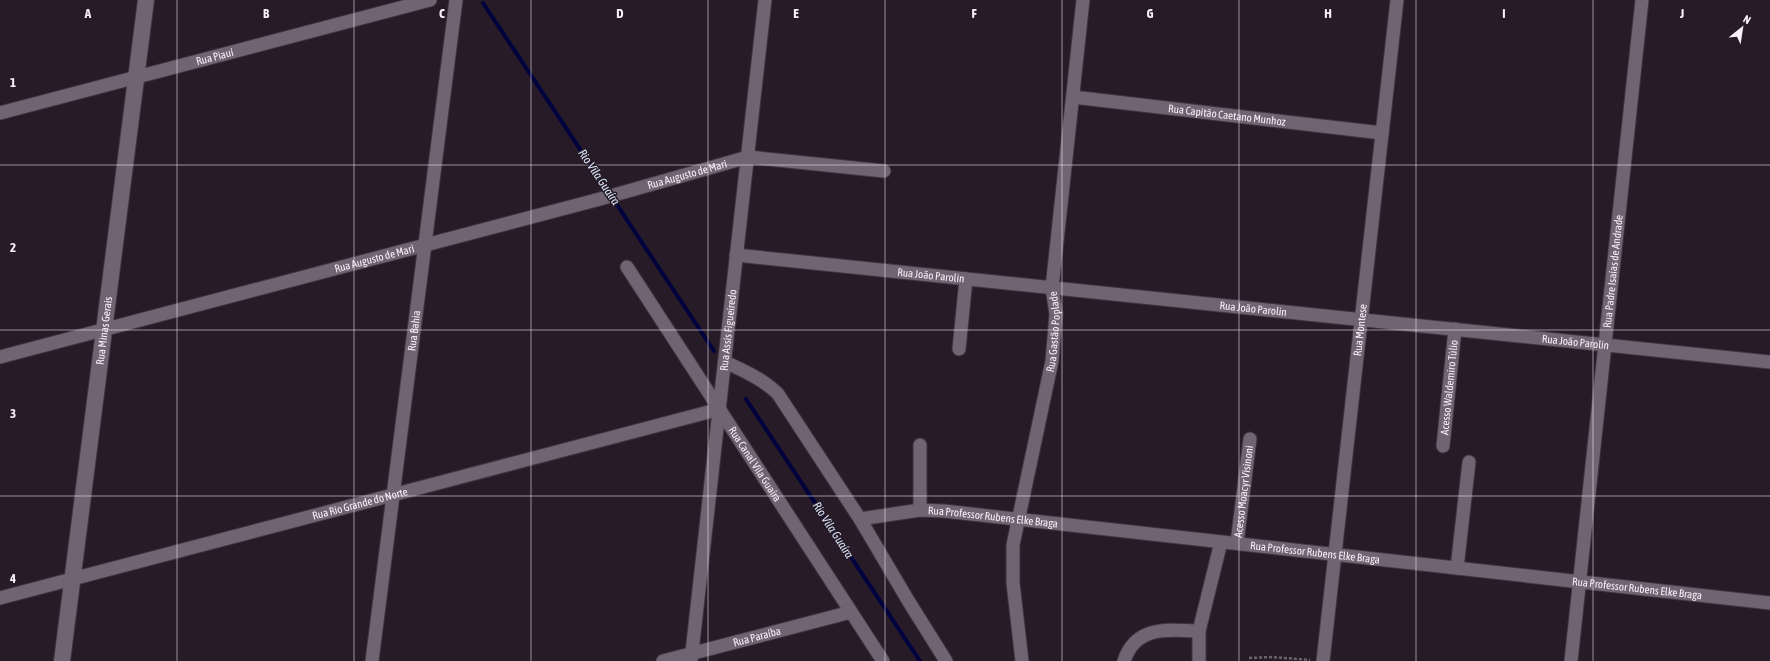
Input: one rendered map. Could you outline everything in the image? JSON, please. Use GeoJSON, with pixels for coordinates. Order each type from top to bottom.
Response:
{"type":"FeatureCollection","features":[{"type":"Feature","properties":{"kind":"street","name":"Rua Minas Gerais"},"geometry":{"type":"LineString","coordinates":[[62,661],[146,0]]}},
{"type":"Feature","properties":{"kind":"street","name":"Rua Piauí"},"geometry":{"type":"LineString","coordinates":[[0,113],[430,0]]}},
{"type":"Feature","properties":{"kind":"street","name":"Rua Bahia"},"geometry":{"type":"LineString","coordinates":[[372,661],[456,0]]}},
{"type":"Feature","properties":{"kind":"street","name":"Rua Assis Figueiredo"},"geometry":{"type":"LineString","coordinates":[[691,657],[765,0]]}},
{"type":"Feature","properties":{"kind":"street","name":"Rua Gastão Poplade"},"geometry":{"type":"LineString","coordinates":[[1022,661],[1012,561],[1018,519],[1052,361],[1056,314],[1052,288],[1083,0]]}},
{"type":"Feature","properties":{"kind":"street","name":"Rua Montese"},"geometry":{"type":"LineString","coordinates":[[1323,661],[1397,0]]}},
{"type":"Feature","properties":{"kind":"street","name":"Rua Padre Isaías de Andrade"},"geometry":{"type":"LineString","coordinates":[[1571,661],[1642,0]]}},
{"type":"Feature","properties":{"kind":"street","name":"Rua Capitão Caetano Munhoz"},"geometry":{"type":"LineString","coordinates":[[1073,97],[1382,133]]}},
{"type":"Feature","properties":{"kind":"street","name":"Rua Augusto de Mari"},"geometry":{"type":"LineString","coordinates":[[0,357],[600,199],[748,157]]}},
{"type":"Feature","properties":{"kind":"street"},"geometry":{"type":"LineString","coordinates":[[748,157],[884,171]]}},
{"type":"Feature","properties":{"kind":"street","name":"Rua João Parolin"},"geometry":{"type":"LineString","coordinates":[[736,255],[1770,362]]}},
{"type":"Feature","properties":{"kind":"street","name":"Rua Canal Vila Guaíra"},"geometry":{"type":"LineString","coordinates":[[627,267],[883,661]]}},
{"type":"Feature","properties":{"kind":"street"},"geometry":{"type":"LineString","coordinates":[[959,349],[966,279]]}},
{"type":"Feature","properties":{"kind":"street","name":"Acesso Waldemiro Túlio"},"geometry":{"type":"LineString","coordinates":[[1443,446],[1455,329]]}},
{"type":"Feature","properties":{"kind":"street"},"geometry":{"type":"LineString","coordinates":[[725,362],[758,377],[778,394],[860,519],[946,661]]}},
{"type":"Feature","properties":{"kind":"street","name":"Rua Rio Grande do Norte"},"geometry":{"type":"LineString","coordinates":[[0,598],[720,409]]}},
{"type":"Feature","properties":{"kind":"street","name":"Acesso Moacyr Visinoni"},"geometry":{"type":"LineString","coordinates":[[1237,543],[1250,439]]}},
{"type":"Feature","properties":{"kind":"street"},"geometry":{"type":"LineString","coordinates":[[920,445],[920,510]]}},
{"type":"Feature","properties":{"kind":"street"},"geometry":{"type":"LineString","coordinates":[[1457,568],[1470,462]]}},
{"type":"Feature","properties":{"kind":"street","name":"Rua Professor Rubens Elke Braga"},"geometry":{"type":"LineString","coordinates":[[860,519],[920,510],[944,511],[1770,603]]}},
{"type":"Feature","properties":{"kind":"street"},"geometry":{"type":"LineString","coordinates":[[1199,661],[1200,631],[1221,542]]}},
{"type":"Feature","properties":{"kind":"street","name":"Rua Paraíba"},"geometry":{"type":"LineString","coordinates":[[663,661],[691,657],[851,612]]}},
{"type":"Feature","properties":{"kind":"street"},"geometry":{"type":"LineString","coordinates":[[1124,661],[1128,650],[1136,641],[1144,636],[1155,632],[1169,630],[1200,631]]}},
{"type":"Feature","properties":{"kind":"path"},"geometry":{"type":"LineString","coordinates":[[1249,658],[1272,657],[1323,661]]}},
{"type":"Feature","properties":{"kind":"waterway","name":"Rio Vila Guaíra"},"geometry":{"type":"LineString","coordinates":[[483,3],[714,351]]}},
{"type":"Feature","properties":{"kind":"waterway","name":"Rio Vila Guaíra"},"geometry":{"type":"LineString","coordinates":[[746,399],[920,661]]}}]}
